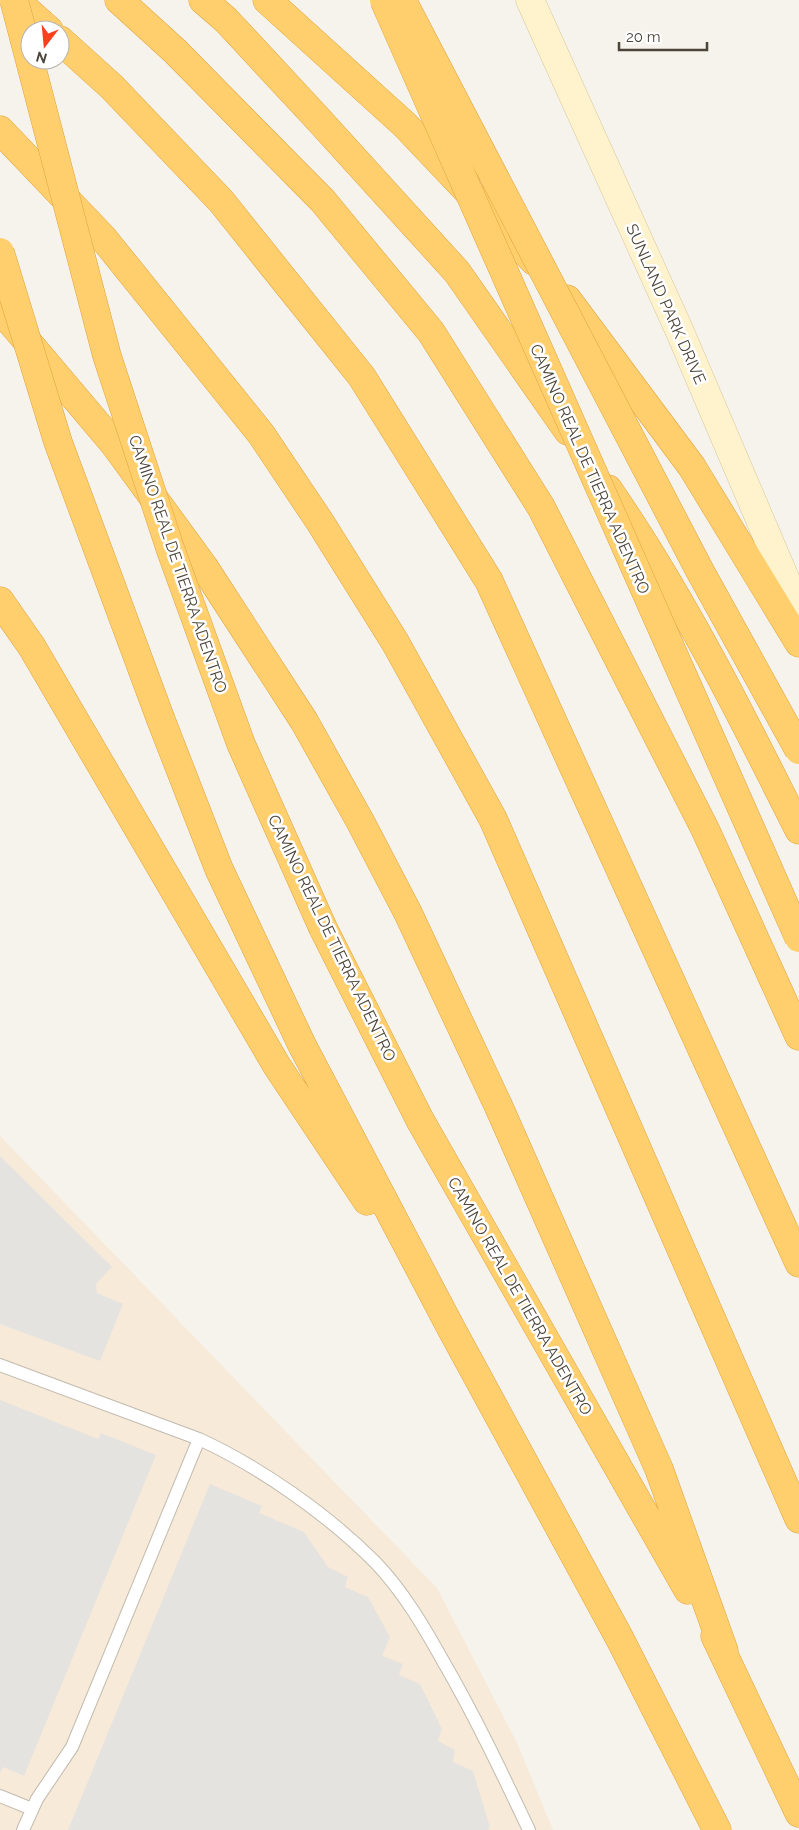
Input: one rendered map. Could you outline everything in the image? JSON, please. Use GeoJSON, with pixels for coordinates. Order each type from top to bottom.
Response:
{"type":"FeatureCollection","features":[{"type":"Feature","properties":{"kind":"highway"},"geometry":{"type":"LineString","coordinates":[[15,0],[38,20]]}},
{"type":"Feature","properties":{"kind":"highway","name":"CAMINO REAL DE TIERRA ADENTRO"},"geometry":{"type":"LineString","coordinates":[[15,0],[107,356],[170,548],[241,744],[323,928],[425,1128],[541,1336],[724,1651],[799,1813]]}},
{"type":"Feature","properties":{"kind":"highway"},"geometry":{"type":"LineString","coordinates":[[119,0],[175,51],[323,201],[431,332],[541,507],[705,829],[799,1036]]}},
{"type":"Feature","properties":{"kind":"highway"},"geometry":{"type":"LineString","coordinates":[[203,0],[226,20],[457,272],[636,531],[728,689],[799,830]]}},
{"type":"Feature","properties":{"kind":"highway"},"geometry":{"type":"LineString","coordinates":[[268,0],[405,125],[554,281],[692,467],[799,643]]}},
{"type":"Feature","properties":{"kind":"highway","name":"CAMINO REAL DE TIERRA ADENTRO"},"geometry":{"type":"LineString","coordinates":[[384,0],[799,938]]}},
{"type":"Feature","properties":{"kind":"highway"},"geometry":{"type":"LineString","coordinates":[[402,0],[700,571],[799,750]]}},
{"type":"Feature","properties":{"kind":"highway"},"geometry":{"type":"LineString","coordinates":[[70,49],[112,87],[221,202],[362,377],[489,581],[799,1263]]}},
{"type":"Feature","properties":{"kind":"highway"},"geometry":{"type":"LineString","coordinates":[[0,130],[104,239],[261,434],[320,522],[394,642],[494,818],[799,1519]]}},
{"type":"Feature","properties":{"kind":"highway"},"geometry":{"type":"LineString","coordinates":[[0,252],[58,442],[161,720],[219,869],[302,1045],[452,1330],[620,1639],[717,1830]]}},
{"type":"Feature","properties":{"kind":"highway"},"geometry":{"type":"LineString","coordinates":[[0,309],[115,444],[204,567],[304,721],[360,821],[408,913],[498,1105],[659,1469],[724,1651]]}},
{"type":"Feature","properties":{"kind":"highway"},"geometry":{"type":"LineString","coordinates":[[0,601],[32,647],[277,1066],[452,1330]]}},
{"type":"Feature","properties":{"kind":"main road","name":"SUNLAND PARK DRIVE"},"geometry":{"type":"LineString","coordinates":[[530,0],[680,332],[799,611]]}},
{"type":"Feature","properties":{"kind":"lane"},"geometry":{"type":"LineString","coordinates":[[0,1364],[199,1438],[236,1458],[308,1506],[375,1562],[411,1608],[430,1637],[474,1716],[529,1830]]}},
{"type":"Feature","properties":{"kind":"lane"},"geometry":{"type":"LineString","coordinates":[[23,1830],[32,1809],[72,1748],[199,1438]]}},
{"type":"Feature","properties":{"kind":"lane"},"geometry":{"type":"LineString","coordinates":[[0,1796],[32,1809]]}},
{"type":"Feature","properties":{"kind":"shaded area"},"geometry":{"type":"Polygon","coordinates":[[[0,1136],[437,1588],[517,1743],[553,1830],[0,1830],[0,1136]]]}},
{"type":"Feature","properties":{"kind":"shaded area"},"geometry":{"type":"Polygon","coordinates":[[[0,1156],[112,1267],[96,1284],[97,1293],[123,1304],[100,1361],[0,1324],[0,1156]]]}},
{"type":"Feature","properties":{"kind":"shaded area"},"geometry":{"type":"Polygon","coordinates":[[[0,1400],[98,1439],[101,1433],[156,1455],[24,1776],[3,1767],[0,1773],[0,1400]]]}},
{"type":"Feature","properties":{"kind":"shaded area"},"geometry":{"type":"Polygon","coordinates":[[[210,1484],[262,1506],[259,1513],[304,1532],[328,1567],[348,1577],[345,1587],[368,1597],[390,1637],[382,1656],[403,1664],[399,1675],[420,1684],[442,1729],[438,1741],[455,1750],[453,1762],[473,1771],[490,1827],[488,1830],[68,1830],[210,1484]]]}}]}
